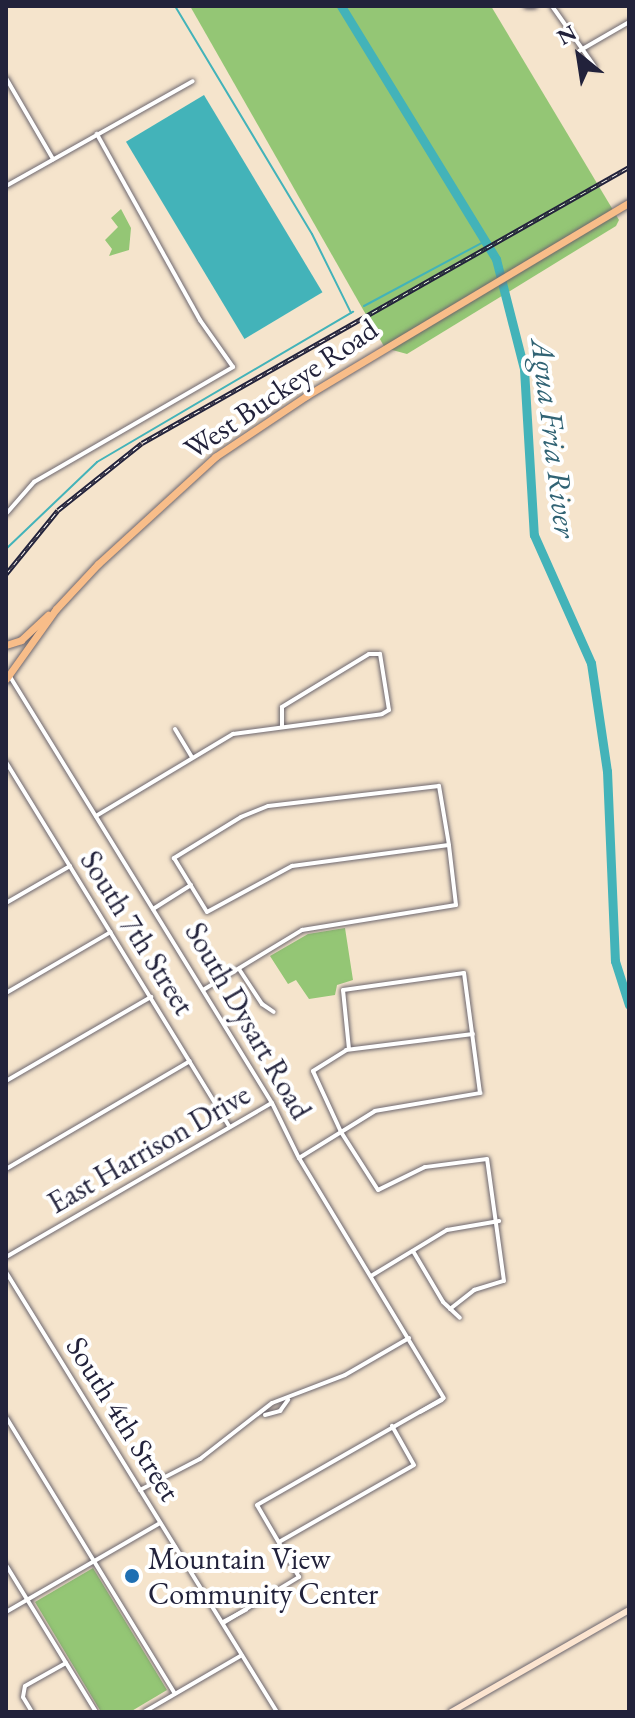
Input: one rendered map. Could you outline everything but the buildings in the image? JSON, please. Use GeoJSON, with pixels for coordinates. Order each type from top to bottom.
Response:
{"type":"FeatureCollection","features":[{"type":"Feature","properties":{"kind":"main road","name":"West Buckeye Road"},"geometry":{"type":"LineString","coordinates":[[7,675],[56,609],[133,529],[215,457],[385,348],[629,203]]}},
{"type":"Feature","properties":{"kind":"main road"},"geometry":{"type":"LineString","coordinates":[[6,645],[21,640],[56,609]]}},
{"type":"Feature","properties":{"kind":"main road"},"geometry":{"type":"LineString","coordinates":[[451,1712],[629,1610]]}},
{"type":"Feature","properties":{"kind":"street"},"geometry":{"type":"LineString","coordinates":[[527,8],[535,6]]}},
{"type":"Feature","properties":{"kind":"street"},"geometry":{"type":"LineString","coordinates":[[552,6],[579,51],[595,67]]}},
{"type":"Feature","properties":{"kind":"street"},"geometry":{"type":"LineString","coordinates":[[579,51],[629,22]]}},
{"type":"Feature","properties":{"kind":"street"},"geometry":{"type":"LineString","coordinates":[[6,78],[53,159]]}},
{"type":"Feature","properties":{"kind":"street"},"geometry":{"type":"LineString","coordinates":[[6,186],[193,81]]}},
{"type":"Feature","properties":{"kind":"street"},"geometry":{"type":"LineString","coordinates":[[6,514],[34,482],[233,367],[200,320],[97,134]]}},
{"type":"Feature","properties":{"kind":"street"},"geometry":{"type":"LineString","coordinates":[[96,816],[233,734],[282,727],[389,710],[380,654],[369,654],[282,707],[282,727]]}},
{"type":"Feature","properties":{"kind":"street","name":"South Dysart Road"},"geometry":{"type":"LineString","coordinates":[[7,675],[272,1103],[299,1158],[444,1398],[392,1426]]}},
{"type":"Feature","properties":{"kind":"street"},"geometry":{"type":"LineString","coordinates":[[175,729],[192,757]]}},
{"type":"Feature","properties":{"kind":"street","name":"South 7th Street"},"geometry":{"type":"LineString","coordinates":[[6,762],[230,1127]]}},
{"type":"Feature","properties":{"kind":"street"},"geometry":{"type":"LineString","coordinates":[[203,990],[302,930],[456,905],[449,845],[439,786],[268,806],[174,858],[207,912],[292,866],[449,845]]}},
{"type":"Feature","properties":{"kind":"street"},"geometry":{"type":"LineString","coordinates":[[6,903],[70,866]]}},
{"type":"Feature","properties":{"kind":"street"},"geometry":{"type":"LineString","coordinates":[[153,909],[191,885]]}},
{"type":"Feature","properties":{"kind":"street"},"geometry":{"type":"LineString","coordinates":[[6,993],[111,932]]}},
{"type":"Feature","properties":{"kind":"street"},"geometry":{"type":"LineString","coordinates":[[239,968],[262,1004],[274,1012]]}},
{"type":"Feature","properties":{"kind":"street"},"geometry":{"type":"LineString","coordinates":[[299,1158],[375,1111],[480,1093],[464,973],[342,990],[349,1049]]}},
{"type":"Feature","properties":{"kind":"street"},"geometry":{"type":"LineString","coordinates":[[6,1081],[151,997]]}},
{"type":"Feature","properties":{"kind":"street"},"geometry":{"type":"LineString","coordinates":[[450,1309],[474,1290],[502,1284],[499,1221],[487,1159],[425,1167],[378,1190],[341,1132],[313,1071],[349,1049],[473,1034]]}},
{"type":"Feature","properties":{"kind":"street"},"geometry":{"type":"LineString","coordinates":[[6,1169],[190,1061]]}},
{"type":"Feature","properties":{"kind":"street","name":"East Harrison Drive"},"geometry":{"type":"LineString","coordinates":[[6,1257],[272,1103]]}},
{"type":"Feature","properties":{"kind":"street"},"geometry":{"type":"LineString","coordinates":[[371,1276],[453,1227],[499,1221]]}},
{"type":"Feature","properties":{"kind":"street"},"geometry":{"type":"LineString","coordinates":[[413,1251],[450,1309],[460,1318]]}},
{"type":"Feature","properties":{"kind":"street","name":"South 4th Street"},"geometry":{"type":"LineString","coordinates":[[6,1272],[277,1712]]}},
{"type":"Feature","properties":{"kind":"street"},"geometry":{"type":"LineString","coordinates":[[140,1490],[200,1459],[263,1415],[272,1403],[288,1400],[409,1338]]}},
{"type":"Feature","properties":{"kind":"street"},"geometry":{"type":"LineString","coordinates":[[263,1415],[280,1411],[288,1400]]}},
{"type":"Feature","properties":{"kind":"street"},"geometry":{"type":"LineString","coordinates":[[6,1417],[175,1694]]}},
{"type":"Feature","properties":{"kind":"street"},"geometry":{"type":"LineString","coordinates":[[222,1624],[299,1577],[257,1505],[392,1426],[414,1465],[279,1542]]}},
{"type":"Feature","properties":{"kind":"street"},"geometry":{"type":"LineString","coordinates":[[6,1612],[161,1523]]}},
{"type":"Feature","properties":{"kind":"street"},"geometry":{"type":"LineString","coordinates":[[6,1565],[96,1712]]}},
{"type":"Feature","properties":{"kind":"street"},"geometry":{"type":"LineString","coordinates":[[144,1712],[242,1655]]}},
{"type":"Feature","properties":{"kind":"street"},"geometry":{"type":"LineString","coordinates":[[32,1712],[22,1691],[66,1663]]}},
{"type":"Feature","properties":{"kind":"green space"},"geometry":{"type":"Polygon","coordinates":[[[190,6],[491,6],[619,220],[616,226],[407,354],[385,348],[190,6]]]}},
{"type":"Feature","properties":{"kind":"green space"},"geometry":{"type":"Polygon","coordinates":[[[121,209],[131,228],[129,250],[109,256],[112,249],[105,240],[118,227],[111,218],[121,209]]]}},
{"type":"Feature","properties":{"kind":"green space"},"geometry":{"type":"Polygon","coordinates":[[[345,928],[353,980],[337,985],[335,995],[309,999],[296,980],[288,984],[270,956],[308,934],[345,928]]]}},
{"type":"Feature","properties":{"kind":"green space"},"geometry":{"type":"Polygon","coordinates":[[[93,1568],[167,1690],[130,1712],[101,1712],[35,1602],[93,1568]]]}},
{"type":"Feature","properties":{"kind":"water"},"geometry":{"type":"Polygon","coordinates":[[[204,95],[322,292],[244,339],[126,142],[204,95]]]}},
{"type":"Feature","properties":{"kind":"waterway"},"geometry":{"type":"LineString","coordinates":[[175,6],[312,234],[351,313]]}},
{"type":"Feature","properties":{"kind":"waterway","name":"Agua Fria River"},"geometry":{"type":"LineString","coordinates":[[341,6],[496,259],[524,369],[534,535],[591,663],[607,771],[615,961],[629,1005]]}},
{"type":"Feature","properties":{"kind":"waterway"},"geometry":{"type":"LineString","coordinates":[[364,306],[485,241]]}},
{"type":"Feature","properties":{"kind":"waterway"},"geometry":{"type":"LineString","coordinates":[[6,549],[97,462],[353,312]]}},
{"type":"Feature","properties":{"kind":"railway"},"geometry":{"type":"LineString","coordinates":[[6,574],[58,510],[142,443],[629,167]]}},
{"type":"Feature","properties":{"kind":"place","name":"Mountain View Community Center"},"geometry":{"type":"Point","coordinates":[132,1576]}}]}
